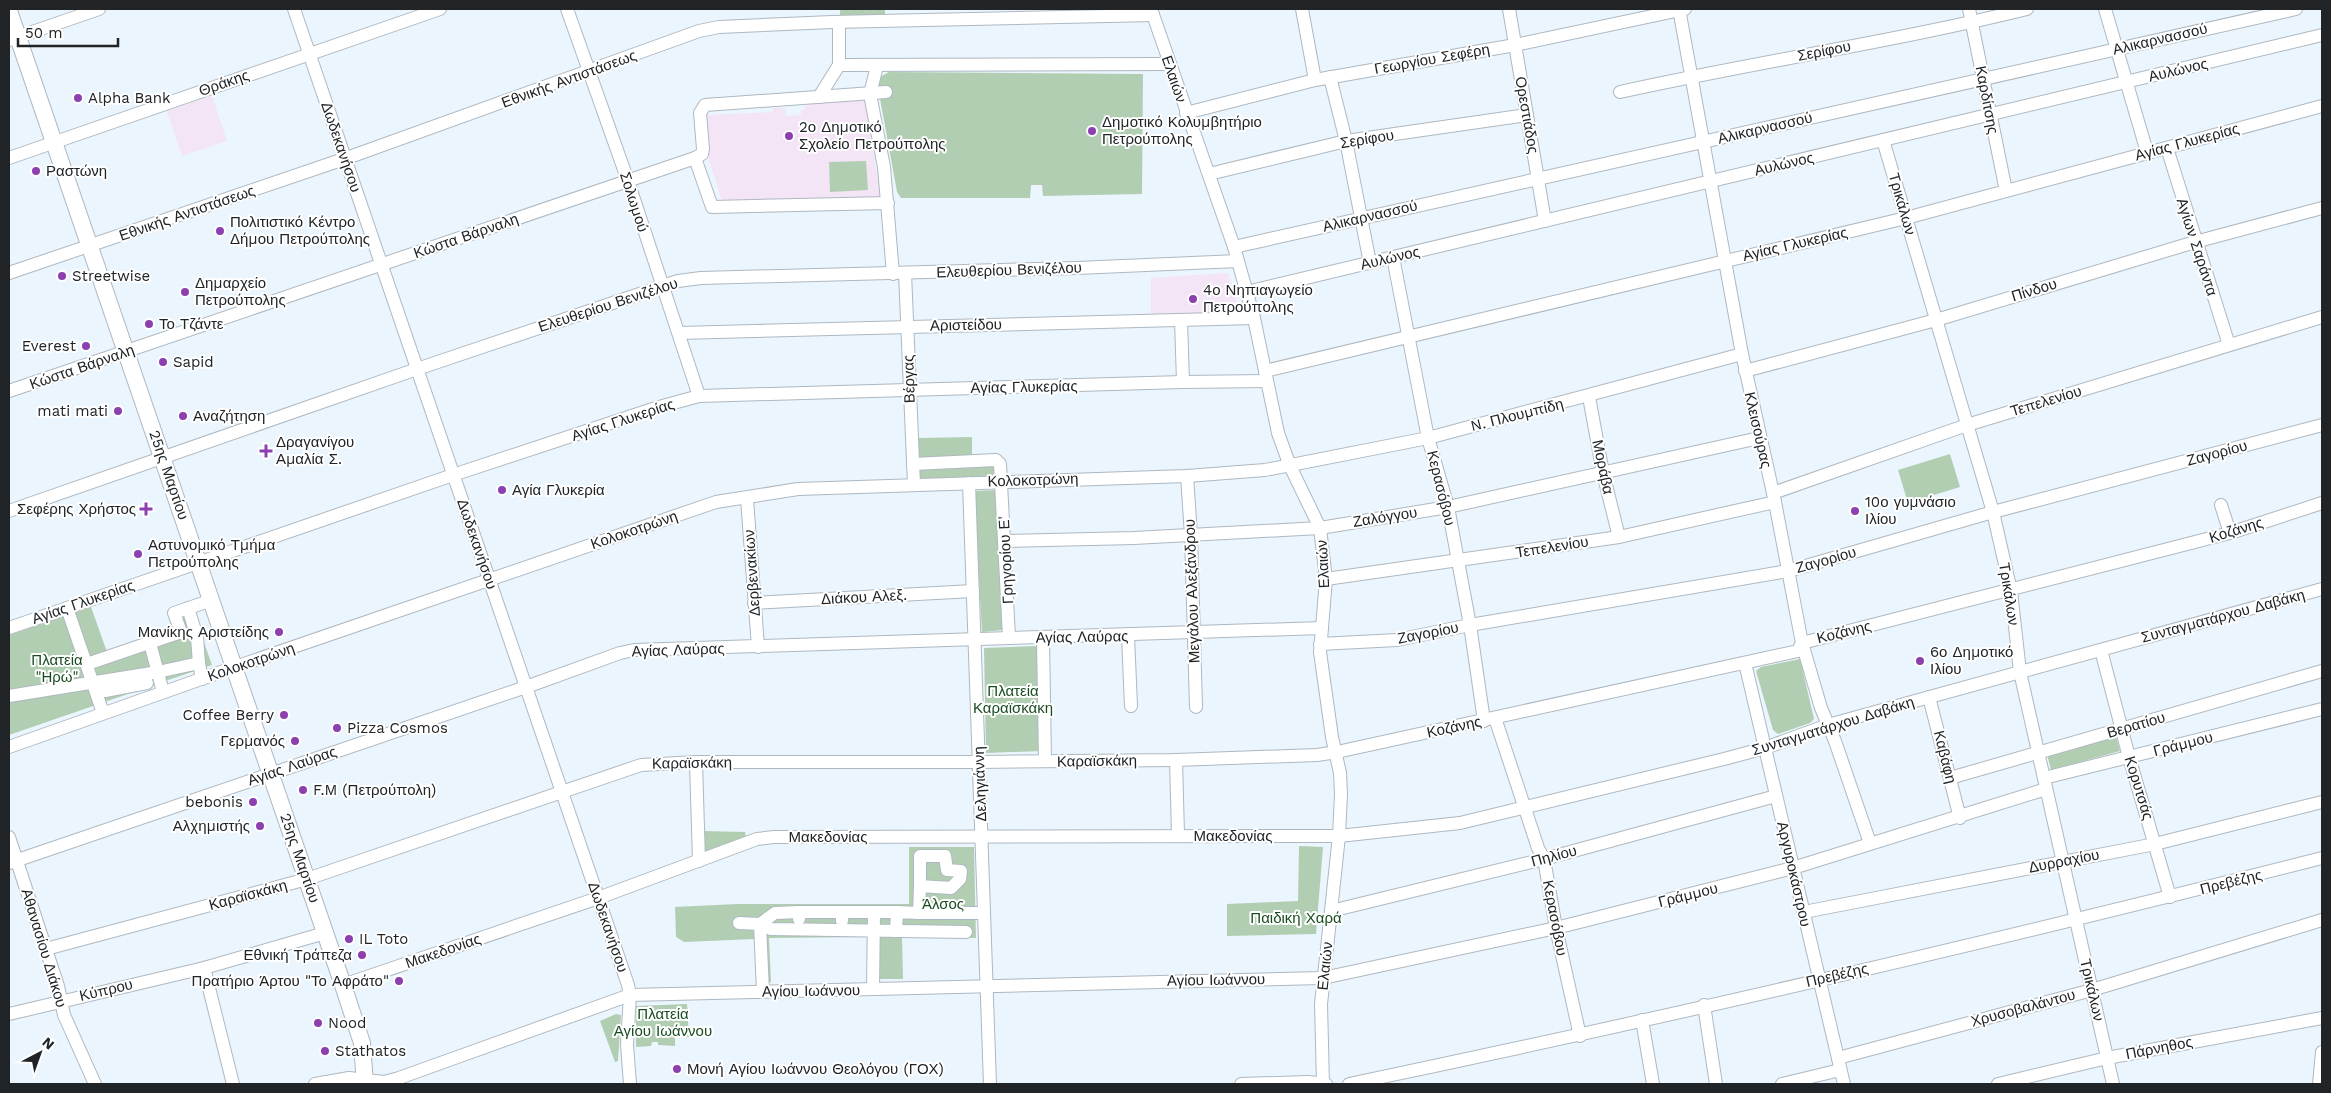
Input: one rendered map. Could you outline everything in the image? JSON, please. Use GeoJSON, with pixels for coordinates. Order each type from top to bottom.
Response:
{"type":"FeatureCollection","features":[{"type":"Feature","properties":{"kind":"main road","name":"25ης Μαρτίου"},"geometry":{"type":"LineString","coordinates":[[9,11],[13,39],[53,143],[164,458],[343,985],[362,1043],[366,1082]]}},
{"type":"Feature","properties":{"kind":"street"},"geometry":{"type":"LineString","coordinates":[[13,39],[99,9]]}},
{"type":"Feature","properties":{"kind":"street","name":"Δωδεκανήσου"},"geometry":{"type":"LineString","coordinates":[[294,9],[630,995],[627,1045],[630,1084]]}},
{"type":"Feature","properties":{"kind":"street","name":"Θράκης"},"geometry":{"type":"LineString","coordinates":[[9,158],[440,9]]}},
{"type":"Feature","properties":{"kind":"street","name":"Σολωμού"},"geometry":{"type":"LineString","coordinates":[[567,9],[628,181],[700,396]]}},
{"type":"Feature","properties":{"kind":"street"},"geometry":{"type":"LineString","coordinates":[[818,97],[839,65],[835,22],[831,9]]}},
{"type":"Feature","properties":{"kind":"street"},"geometry":{"type":"LineString","coordinates":[[1302,9],[1315,80]]}},
{"type":"Feature","properties":{"kind":"street","name":"Ορεστιάδος"},"geometry":{"type":"LineString","coordinates":[[1509,9],[1545,221]]}},
{"type":"Feature","properties":{"kind":"street","name":"Γεωργίου Σεφέρη"},"geometry":{"type":"LineString","coordinates":[[1186,113],[1315,80],[1515,45],[1681,9]]}},
{"type":"Feature","properties":{"kind":"street","name":"Κλεισούρας"},"geometry":{"type":"LineString","coordinates":[[1681,9],[1702,143],[1724,262],[1759,438],[1774,497],[1802,643],[1828,725],[1870,843]]}},
{"type":"Feature","properties":{"kind":"street","name":"Καρδίτσης"},"geometry":{"type":"LineString","coordinates":[[1969,9],[2006,191]]}},
{"type":"Feature","properties":{"kind":"street","name":"Σερίφου"},"geometry":{"type":"LineString","coordinates":[[1620,92],[1691,76],[1972,22],[2027,9]]}},
{"type":"Feature","properties":{"kind":"street"},"geometry":{"type":"LineString","coordinates":[[2105,9],[2147,152]]}},
{"type":"Feature","properties":{"kind":"street","name":"Αλικαρνασσού"},"geometry":{"type":"LineString","coordinates":[[1234,247],[2296,9]]}},
{"type":"Feature","properties":{"kind":"street","name":"Εθνικής Αντιστάσεως"},"geometry":{"type":"LineString","coordinates":[[9,274],[344,159],[699,31],[719,27],[835,22],[1152,12]]}},
{"type":"Feature","properties":{"kind":"street","name":"Ελαιών"},"geometry":{"type":"LineString","coordinates":[[1152,12],[1234,247],[1254,318],[1278,433],[1290,466],[1320,528],[1326,579],[1320,644],[1332,738],[1337,752],[1340,773],[1338,836],[1323,978],[1320,1028],[1324,1084]]}},
{"type":"Feature","properties":{"kind":"street","name":"Αυλώνος"},"geometry":{"type":"LineString","coordinates":[[1246,292],[2322,35]]}},
{"type":"Feature","properties":{"kind":"street"},"geometry":{"type":"LineString","coordinates":[[839,65],[1169,64]]}},
{"type":"Feature","properties":{"kind":"street","name":"Βέργας"},"geometry":{"type":"LineString","coordinates":[[877,66],[870,94],[907,326],[914,485]]}},
{"type":"Feature","properties":{"kind":"street"},"geometry":{"type":"LineString","coordinates":[[1330,77],[1346,141],[1370,263]]}},
{"type":"Feature","properties":{"kind":"street"},"geometry":{"type":"LineString","coordinates":[[886,92],[704,105],[700,113],[703,149],[702,154],[695,158],[712,207],[888,203]]}},
{"type":"Feature","properties":{"kind":"street","name":"Αγίας Γλυκερίας"},"geometry":{"type":"LineString","coordinates":[[9,628],[453,475],[659,407],[700,396],[1183,382],[1266,376],[1409,338],[1906,218],[2322,106]]}},
{"type":"Feature","properties":{"kind":"street","name":"Σερίφου"},"geometry":{"type":"LineString","coordinates":[[1209,174],[1346,141],[1527,115]]}},
{"type":"Feature","properties":{"kind":"street","name":"Τρικάλων"},"geometry":{"type":"LineString","coordinates":[[1883,140],[1993,512],[2011,591],[2020,672],[2113,1084]]}},
{"type":"Feature","properties":{"kind":"street","name":"Αγίων Σαράντα"},"geometry":{"type":"LineString","coordinates":[[2167,148],[2229,346]]}},
{"type":"Feature","properties":{"kind":"street","name":"Κώστα Βάρναλη"},"geometry":{"type":"LineString","coordinates":[[9,391],[695,158]]}},
{"type":"Feature","properties":{"kind":"street","name":"Πίνδου"},"geometry":{"type":"LineString","coordinates":[[1745,371],[1936,320],[2195,242],[2322,208]]}},
{"type":"Feature","properties":{"kind":"street","name":"Κερασόβου"},"geometry":{"type":"LineString","coordinates":[[1393,257],[1428,438],[1448,507],[1489,719],[1525,808],[1538,848],[1544,859],[1556,928],[1580,1036]]}},
{"type":"Feature","properties":{"kind":"street","name":"Ελευθερίου Βενιζέλου"},"geometry":{"type":"LineString","coordinates":[[9,511],[662,286],[701,278],[899,274],[1238,261]]}},
{"type":"Feature","properties":{"kind":"street","name":"Τεπελενίου"},"geometry":{"type":"LineString","coordinates":[[1326,579],[1619,537],[1774,497],[1967,425],[2322,317]]}},
{"type":"Feature","properties":{"kind":"street","name":"Αριστείδου"},"geometry":{"type":"LineString","coordinates":[[679,333],[1254,318]]}},
{"type":"Feature","properties":{"kind":"street"},"geometry":{"type":"LineString","coordinates":[[1181,320],[1183,382]]}},
{"type":"Feature","properties":{"kind":"street","name":"N. Πλουμπίδη"},"geometry":{"type":"LineString","coordinates":[[1290,466],[1428,438],[1742,354]]}},
{"type":"Feature","properties":{"kind":"street","name":"Μοράβα"},"geometry":{"type":"LineString","coordinates":[[1589,396],[1603,473],[1619,537]]}},
{"type":"Feature","properties":{"kind":"street","name":"Ζαγορίου"},"geometry":{"type":"LineString","coordinates":[[1320,644],[1398,640],[1470,625],[1788,571],[1993,512],[2322,425]]}},
{"type":"Feature","properties":{"kind":"street","name":"Ζαλόγγου"},"geometry":{"type":"LineString","coordinates":[[1004,541],[1191,535],[1320,528],[1448,507],[1759,438]]}},
{"type":"Feature","properties":{"kind":"street","name":"Γρηγορίου Ε'"},"geometry":{"type":"LineString","coordinates":[[913,464],[996,460],[1000,464],[1010,637]]}},
{"type":"Feature","properties":{"kind":"street","name":"Κολοκοτρώνη"},"geometry":{"type":"LineString","coordinates":[[9,746],[716,502],[747,499],[798,489],[1187,476],[1265,470],[1290,466]]}},
{"type":"Feature","properties":{"kind":"street","name":"Μεγάλου Αλεξάνδρου"},"geometry":{"type":"LineString","coordinates":[[1187,476],[1191,535],[1196,707]]}},
{"type":"Feature","properties":{"kind":"street","name":"Δεληγιάννη"},"geometry":{"type":"LineString","coordinates":[[969,483],[990,1084]]}},
{"type":"Feature","properties":{"kind":"street","name":"Δερβενακίων"},"geometry":{"type":"LineString","coordinates":[[747,499],[758,647]]}},
{"type":"Feature","properties":{"kind":"street","name":"Κοζάνης"},"geometry":{"type":"LineString","coordinates":[[1337,752],[1798,651],[1802,643],[2011,591],[2230,533],[2322,503]]}},
{"type":"Feature","properties":{"kind":"street"},"geometry":{"type":"LineString","coordinates":[[2221,505],[2230,533]]}},
{"type":"Feature","properties":{"kind":"street","name":"Συνταγματάρχου Δαβάκη"},"geometry":{"type":"LineString","coordinates":[[1338,836],[1460,823],[1765,748],[1828,725],[2322,589]]}},
{"type":"Feature","properties":{"kind":"street","name":"Διάκου Αλεξ."},"geometry":{"type":"LineString","coordinates":[[754,603],[973,591]]}},
{"type":"Feature","properties":{"kind":"street"},"geometry":{"type":"LineString","coordinates":[[87,664],[181,632],[174,613],[212,600]]}},
{"type":"Feature","properties":{"kind":"street"},"geometry":{"type":"LineString","coordinates":[[67,608],[87,664],[105,691],[134,681],[155,681],[156,673]]}},
{"type":"Feature","properties":{"kind":"street"},"geometry":{"type":"LineString","coordinates":[[188,608],[197,636],[202,678]]}},
{"type":"Feature","properties":{"kind":"street","name":"Αγίας Λαύρας"},"geometry":{"type":"LineString","coordinates":[[13,862],[526,687],[620,652],[1010,637],[1128,636],[1322,628]]}},
{"type":"Feature","properties":{"kind":"street"},"geometry":{"type":"LineString","coordinates":[[1128,636],[1131,706]]}},
{"type":"Feature","properties":{"kind":"street"},"geometry":{"type":"LineString","coordinates":[[1043,638],[1045,761]]}},
{"type":"Feature","properties":{"kind":"street"},"geometry":{"type":"LineString","coordinates":[[150,643],[156,673],[163,692]]}},
{"type":"Feature","properties":{"kind":"street","name":"Κορυτσάς"},"geometry":{"type":"LineString","coordinates":[[2101,650],[2129,757],[2170,897]]}},
{"type":"Feature","properties":{"kind":"street"},"geometry":{"type":"LineString","coordinates":[[156,673],[199,663]]}},
{"type":"Feature","properties":{"kind":"street","name":"Αργυροκάστρου"},"geometry":{"type":"LineString","coordinates":[[1745,663],[1844,1084]]}},
{"type":"Feature","properties":{"kind":"street","name":"Βερατίου"},"geometry":{"type":"LineString","coordinates":[[1950,778],[2322,671]]}},
{"type":"Feature","properties":{"kind":"street"},"geometry":{"type":"LineString","coordinates":[[134,681],[140,700]]}},
{"type":"Feature","properties":{"kind":"street"},"geometry":{"type":"LineString","coordinates":[[9,696],[98,682]]}},
{"type":"Feature","properties":{"kind":"street"},"geometry":{"type":"LineString","coordinates":[[98,682],[103,713]]}},
{"type":"Feature","properties":{"kind":"street","name":"Καβάφη"},"geometry":{"type":"LineString","coordinates":[[1929,697],[1960,818]]}},
{"type":"Feature","properties":{"kind":"street","name":"Γράμμου"},"geometry":{"type":"LineString","coordinates":[[1323,978],[1556,928],[1793,868],[1870,843],[1960,818],[2045,784],[2129,757],[2322,709]]}},
{"type":"Feature","properties":{"kind":"street","name":"Καραϊσκάκη"},"geometry":{"type":"LineString","coordinates":[[46,949],[307,879],[641,765],[696,762],[1176,760],[1317,755],[1337,752]]}},
{"type":"Feature","properties":{"kind":"street"},"geometry":{"type":"LineString","coordinates":[[1176,760],[1178,835]]}},
{"type":"Feature","properties":{"kind":"street"},"geometry":{"type":"LineString","coordinates":[[696,762],[699,861]]}},
{"type":"Feature","properties":{"kind":"street","name":"Πηλίου"},"geometry":{"type":"LineString","coordinates":[[1331,911],[1544,859],[1776,796]]}},
{"type":"Feature","properties":{"kind":"street","name":"Δυρραχίου"},"geometry":{"type":"LineString","coordinates":[[1804,912],[2156,844],[2322,802]]}},
{"type":"Feature","properties":{"kind":"street","name":"Μακεδονίας"},"geometry":{"type":"LineString","coordinates":[[343,985],[598,898],[757,839],[774,837],[1338,836]]}},
{"type":"Feature","properties":{"kind":"street","name":"Αθανασίου Διάκου"},"geometry":{"type":"LineString","coordinates":[[9,837],[13,862],[46,949],[64,1015],[95,1084]]}},
{"type":"Feature","properties":{"kind":"street"},"geometry":{"type":"LineString","coordinates":[[935,856],[936,837]]}},
{"type":"Feature","properties":{"kind":"street"},"geometry":{"type":"LineString","coordinates":[[918,913],[920,856],[945,856],[947,870],[961,871],[960,879],[951,888],[920,886]]}},
{"type":"Feature","properties":{"kind":"street","name":"Πρεβέζης"},"geometry":{"type":"LineString","coordinates":[[1349,1084],[1580,1036],[1704,1005],[2076,920],[2322,858]]}},
{"type":"Feature","properties":{"kind":"street"},"geometry":{"type":"LineString","coordinates":[[799,912],[799,929]]}},
{"type":"Feature","properties":{"kind":"street"},"geometry":{"type":"LineString","coordinates":[[842,912],[842,930]]}},
{"type":"Feature","properties":{"kind":"street"},"geometry":{"type":"LineString","coordinates":[[873,989],[874,912]]}},
{"type":"Feature","properties":{"kind":"street"},"geometry":{"type":"LineString","coordinates":[[760,924],[775,913],[897,912],[984,914]]}},
{"type":"Feature","properties":{"kind":"street"},"geometry":{"type":"LineString","coordinates":[[896,931],[897,912]]}},
{"type":"Feature","properties":{"kind":"street"},"geometry":{"type":"LineString","coordinates":[[966,913],[966,932]]}},
{"type":"Feature","properties":{"kind":"street","name":"Χρυσοβαλάντου"},"geometry":{"type":"LineString","coordinates":[[1782,1084],[1839,1064],[2322,920]]}},
{"type":"Feature","properties":{"kind":"street"},"geometry":{"type":"LineString","coordinates":[[739,924],[760,924],[771,929],[985,932]]}},
{"type":"Feature","properties":{"kind":"street"},"geometry":{"type":"LineString","coordinates":[[760,924],[763,992]]}},
{"type":"Feature","properties":{"kind":"street","name":"Κύπρου"},"geometry":{"type":"LineString","coordinates":[[9,1014],[204,968],[325,933]]}},
{"type":"Feature","properties":{"kind":"street"},"geometry":{"type":"LineString","coordinates":[[204,968],[232,1084]]}},
{"type":"Feature","properties":{"kind":"street","name":"Αγίου Ιωάννου"},"geometry":{"type":"LineString","coordinates":[[314,1084],[349,1078],[366,1082],[384,1082],[399,1078],[630,995],[1323,978]]}},
{"type":"Feature","properties":{"kind":"street"},"geometry":{"type":"LineString","coordinates":[[1704,1005],[1716,1084]]}},
{"type":"Feature","properties":{"kind":"street","name":"Πάρνηθος"},"geometry":{"type":"LineString","coordinates":[[1998,1084],[2107,1058],[2322,1018]]}},
{"type":"Feature","properties":{"kind":"street"},"geometry":{"type":"LineString","coordinates":[[1642,1020],[1653,1084]]}},
{"type":"Feature","properties":{"kind":"street"},"geometry":{"type":"LineString","coordinates":[[2319,1084],[2322,1052]]}},
{"type":"Feature","properties":{"kind":"street"},"geometry":{"type":"LineString","coordinates":[[1242,1084],[1308,1082],[1324,1084]]}},
{"type":"Feature","properties":{"kind":"shaded area"},"geometry":{"type":"Polygon","coordinates":[[[212,96],[227,141],[182,156],[167,111],[212,96]]]}},
{"type":"Feature","properties":{"kind":"shaded area","name":"2ο Δημοτικό Σχολείο Πετρούπολης"},"geometry":{"type":"Polygon","coordinates":[[[865,99],[881,199],[723,204],[708,156],[707,115],[773,112],[773,108],[785,108],[786,116],[801,115],[801,110],[805,110],[805,106],[809,106],[809,104],[865,99]]]}},
{"type":"Feature","properties":{"kind":"shaded area","name":"4ο Νηπιαγωγείο Πετρούπολης"},"geometry":{"type":"Polygon","coordinates":[[[1228,273],[1240,315],[1151,315],[1151,278],[1228,273]]]}},
{"type":"Feature","properties":{"kind":"green space"},"geometry":{"type":"Polygon","coordinates":[[[840,9],[885,9],[885,15],[840,16],[840,9]]]}},
{"type":"Feature","properties":{"kind":"green space"},"geometry":{"type":"Polygon","coordinates":[[[889,72],[1143,74],[1142,194],[1043,196],[1042,185],[1031,185],[1030,198],[901,198],[897,192],[877,82],[880,77],[889,72]]]}},
{"type":"Feature","properties":{"kind":"green space"},"geometry":{"type":"Polygon","coordinates":[[[866,161],[868,190],[830,192],[829,162],[866,161]]]}},
{"type":"Feature","properties":{"kind":"green space"},"geometry":{"type":"Polygon","coordinates":[[[972,437],[972,464],[995,463],[995,476],[920,479],[918,438],[972,437]]]}},
{"type":"Feature","properties":{"kind":"green space"},"geometry":{"type":"Polygon","coordinates":[[[1950,454],[1960,487],[1908,503],[1898,470],[1950,454]]]}},
{"type":"Feature","properties":{"kind":"green space"},"geometry":{"type":"Polygon","coordinates":[[[997,490],[1003,630],[982,632],[974,491],[997,490]]]}},
{"type":"Feature","properties":{"kind":"green space","name":"Πλατεία \"Ηρώ\""},"geometry":{"type":"Polygon","coordinates":[[[190,603],[212,665],[9,735],[9,635],[91,607],[107,652],[176,629],[174,621],[190,603]]]}},
{"type":"Feature","properties":{"kind":"green space","name":"Πλατεία Καραϊσκάκη"},"geometry":{"type":"Polygon","coordinates":[[[1039,646],[1042,751],[986,753],[984,648],[1039,646]]]}},
{"type":"Feature","properties":{"kind":"green space"},"geometry":{"type":"Polygon","coordinates":[[[1800,659],[1814,719],[1810,723],[1778,734],[1773,730],[1756,671],[1761,667],[1800,659]]]}},
{"type":"Feature","properties":{"kind":"green space"},"geometry":{"type":"Polygon","coordinates":[[[2116,736],[2120,751],[2051,770],[2047,754],[2116,736]]]}},
{"type":"Feature","properties":{"kind":"green space"},"geometry":{"type":"Polygon","coordinates":[[[704,831],[745,832],[746,838],[704,853],[704,831]]]}},
{"type":"Feature","properties":{"kind":"green space","name":"Παιδική Χαρά"},"geometry":{"type":"Polygon","coordinates":[[[1299,846],[1323,847],[1316,934],[1227,936],[1227,904],[1298,901],[1299,846]]]}},
{"type":"Feature","properties":{"kind":"green space","name":"Άλσος"},"geometry":{"type":"Polygon","coordinates":[[[909,847],[974,847],[976,938],[902,938],[903,979],[867,979],[867,937],[769,938],[771,982],[756,982],[755,939],[684,942],[676,937],[675,907],[737,904],[909,904],[909,847]]]}},
{"type":"Feature","properties":{"kind":"green space","name":"Πλατεία Αγίου Ιωάννου"},"geometry":{"type":"Polygon","coordinates":[[[687,1004],[689,1037],[675,1038],[675,1046],[658,1045],[658,1042],[652,1042],[651,1046],[636,1047],[636,1006],[687,1004]]]}},
{"type":"Feature","properties":{"kind":"green space"},"geometry":{"type":"Polygon","coordinates":[[[616,1014],[621,1015],[618,1061],[615,1062],[600,1021],[616,1014]]]}},
{"type":"Feature","properties":{"kind":"place","name":"Alpha Bank"},"geometry":{"type":"Point","coordinates":[78,98]}},
{"type":"Feature","properties":{"kind":"place","name":"Δημοτικό Κολυμβητήριο Πετρούπολης"},"geometry":{"type":"Point","coordinates":[1092,131]}},
{"type":"Feature","properties":{"kind":"place","name":"2ο Δημοτικό Σχολείο Πετρούπολης"},"geometry":{"type":"Point","coordinates":[789,136]}},
{"type":"Feature","properties":{"kind":"place","name":"Ραστώνη"},"geometry":{"type":"Point","coordinates":[36,171]}},
{"type":"Feature","properties":{"kind":"place","name":"Πολιτιστικό Κέντρο Δήμου Πετρούπολης"},"geometry":{"type":"Point","coordinates":[220,231]}},
{"type":"Feature","properties":{"kind":"place","name":"Streetwise"},"geometry":{"type":"Point","coordinates":[62,276]}},
{"type":"Feature","properties":{"kind":"place","name":"Δημαρχείο Πετρούπολης"},"geometry":{"type":"Point","coordinates":[185,292]}},
{"type":"Feature","properties":{"kind":"place","name":"4ο Νηπιαγωγείο Πετρούπολης"},"geometry":{"type":"Point","coordinates":[1193,299]}},
{"type":"Feature","properties":{"kind":"place","name":"Το Τζάντε"},"geometry":{"type":"Point","coordinates":[149,324]}},
{"type":"Feature","properties":{"kind":"place","name":"Everest"},"geometry":{"type":"Point","coordinates":[86,346]}},
{"type":"Feature","properties":{"kind":"place","name":"Sapid"},"geometry":{"type":"Point","coordinates":[163,362]}},
{"type":"Feature","properties":{"kind":"place","name":"mati mati"},"geometry":{"type":"Point","coordinates":[118,411]}},
{"type":"Feature","properties":{"kind":"place","name":"Αναζήτηση"},"geometry":{"type":"Point","coordinates":[183,416]}},
{"type":"Feature","properties":{"kind":"place","name":"Δραγανίγου Αμαλία Σ."},"geometry":{"type":"Point","coordinates":[266,451]}},
{"type":"Feature","properties":{"kind":"place","name":"Αγία Γλυκερία"},"geometry":{"type":"Point","coordinates":[502,490]}},
{"type":"Feature","properties":{"kind":"place","name":"Σεφέρης Χρήστος"},"geometry":{"type":"Point","coordinates":[146,509]}},
{"type":"Feature","properties":{"kind":"place","name":"10ο γυμνάσιο Ιλίου"},"geometry":{"type":"Point","coordinates":[1855,511]}},
{"type":"Feature","properties":{"kind":"place","name":"Αστυνομικό Τμήμα Πετρούπολης"},"geometry":{"type":"Point","coordinates":[138,554]}},
{"type":"Feature","properties":{"kind":"place","name":"Μανίκης Αριστείδης"},"geometry":{"type":"Point","coordinates":[279,632]}},
{"type":"Feature","properties":{"kind":"place","name":"6ο Δημοτικό Ιλίου"},"geometry":{"type":"Point","coordinates":[1920,661]}},
{"type":"Feature","properties":{"kind":"place","name":"Coffee Berry"},"geometry":{"type":"Point","coordinates":[284,715]}},
{"type":"Feature","properties":{"kind":"place","name":"Pizza Cosmos"},"geometry":{"type":"Point","coordinates":[337,728]}},
{"type":"Feature","properties":{"kind":"place","name":"Γερμανός"},"geometry":{"type":"Point","coordinates":[295,741]}},
{"type":"Feature","properties":{"kind":"place","name":"F.M (Πετρούπολη)"},"geometry":{"type":"Point","coordinates":[303,790]}},
{"type":"Feature","properties":{"kind":"place","name":"bebonis"},"geometry":{"type":"Point","coordinates":[253,802]}},
{"type":"Feature","properties":{"kind":"place","name":"Αλχημιστής"},"geometry":{"type":"Point","coordinates":[260,826]}},
{"type":"Feature","properties":{"kind":"place","name":"IL Toto"},"geometry":{"type":"Point","coordinates":[349,939]}},
{"type":"Feature","properties":{"kind":"place","name":"Εθνική Τράπεζα"},"geometry":{"type":"Point","coordinates":[362,955]}},
{"type":"Feature","properties":{"kind":"place","name":"Πρατήριο Άρτου \"Το Αφράτο\""},"geometry":{"type":"Point","coordinates":[399,981]}},
{"type":"Feature","properties":{"kind":"place","name":"Nood"},"geometry":{"type":"Point","coordinates":[318,1023]}},
{"type":"Feature","properties":{"kind":"place","name":"Stathatos"},"geometry":{"type":"Point","coordinates":[325,1051]}},
{"type":"Feature","properties":{"kind":"place","name":"Μονή Αγίου Ιωάννου Θεολόγου (ΓΟΧ)"},"geometry":{"type":"Point","coordinates":[677,1069]}}]}
